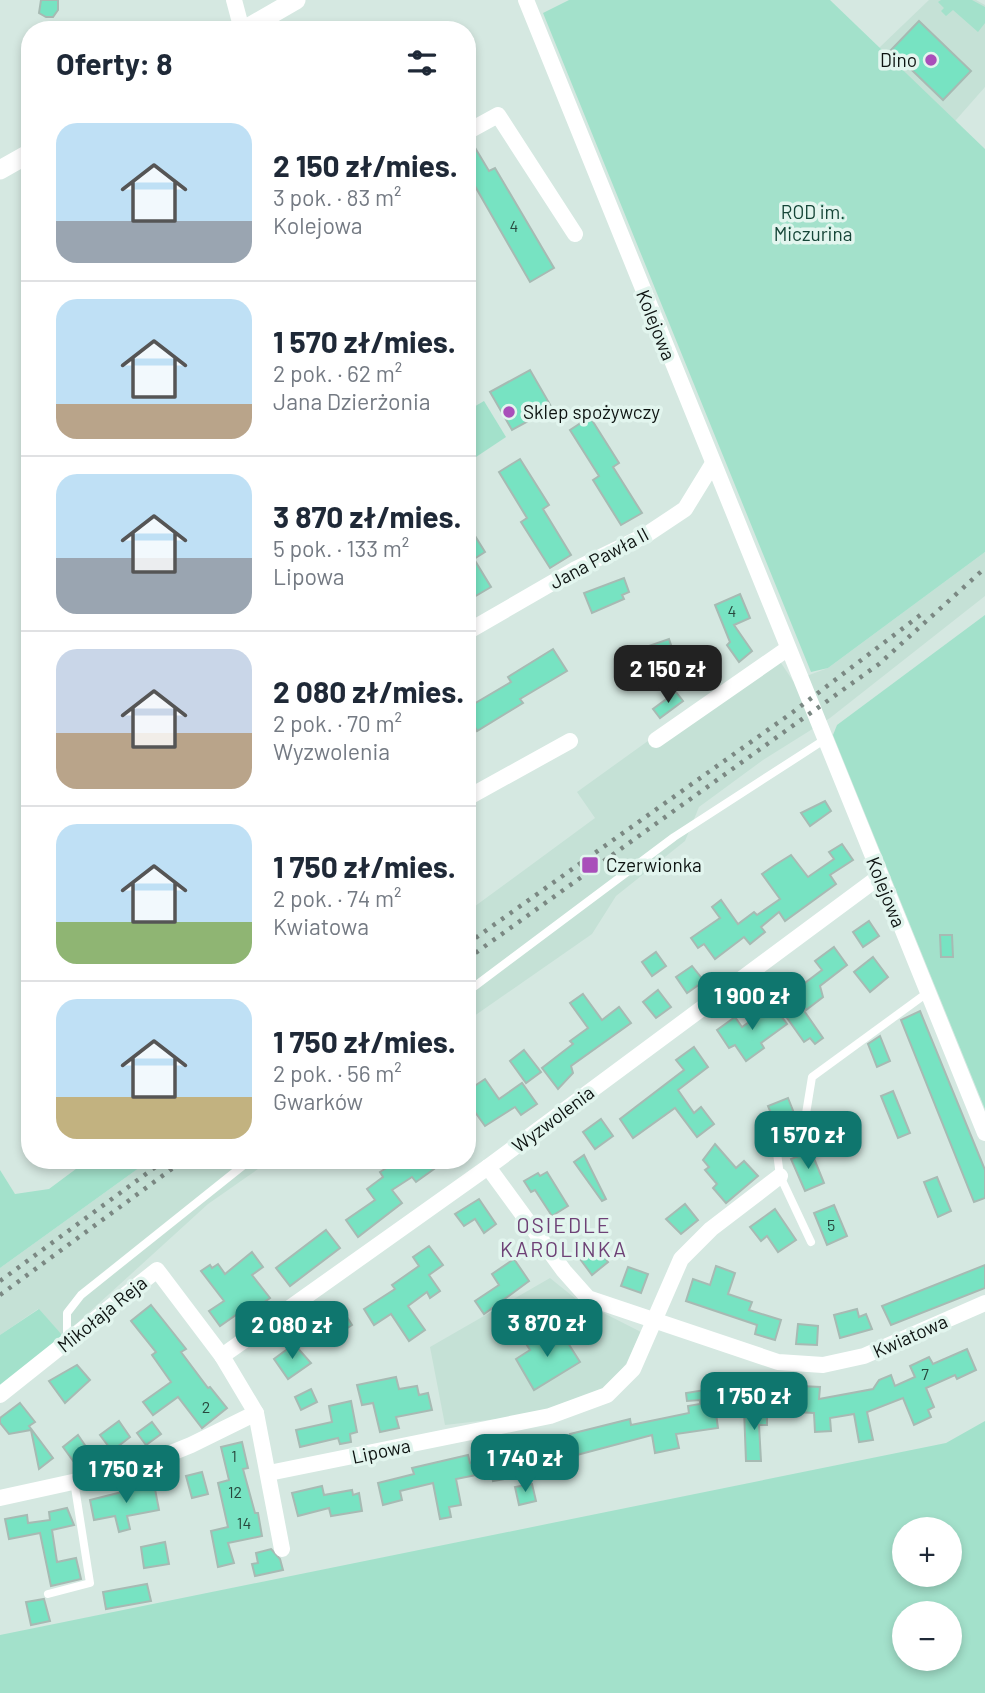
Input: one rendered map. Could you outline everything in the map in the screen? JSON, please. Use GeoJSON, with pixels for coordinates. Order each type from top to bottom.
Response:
{"type":"FeatureCollection","features":[{"type":"Feature","properties":{"kind":"street"},"geometry":{"type":"LineString","coordinates":[[234,0],[240,21]]}},
{"type":"Feature","properties":{"kind":"street"},"geometry":{"type":"LineString","coordinates":[[259,21],[296,0]]}},
{"type":"Feature","properties":{"kind":"street","name":"Kolejowa"},"geometry":{"type":"LineString","coordinates":[[526,0],[712,465],[985,1133]]}},
{"type":"Feature","properties":{"kind":"street"},"geometry":{"type":"LineString","coordinates":[[476,127],[498,115],[575,234]]}},
{"type":"Feature","properties":{"kind":"street"},"geometry":{"type":"LineString","coordinates":[[0,170],[21,158]]}},
{"type":"Feature","properties":{"kind":"street","name":"Jana Pawła II"},"geometry":{"type":"LineString","coordinates":[[476,627],[576,569],[646,535],[685,509],[712,465]]}},
{"type":"Feature","properties":{"kind":"street"},"geometry":{"type":"LineString","coordinates":[[656,740],[788,649]]}},
{"type":"Feature","properties":{"kind":"street"},"geometry":{"type":"LineString","coordinates":[[476,793],[570,741]]}},
{"type":"Feature","properties":{"kind":"street","name":"Wyzwolenia"},"geometry":{"type":"LineString","coordinates":[[222,1356],[488,1167],[879,877]]}},
{"type":"Feature","properties":{"kind":"street","name":"Kwiatowa"},"geometry":{"type":"LineString","coordinates":[[488,1167],[564,1272],[588,1298],[778,1362],[823,1365],[864,1356],[985,1303]]}},
{"type":"Feature","properties":{"kind":"street","name":"Lipowa"},"geometry":{"type":"LineString","coordinates":[[269,1474],[550,1416],[607,1395],[633,1369],[681,1259],[711,1228],[780,1176]]}},
{"type":"Feature","properties":{"kind":"street","name":"Mikołaja Reja"},"geometry":{"type":"LineString","coordinates":[[0,1395],[157,1270],[222,1356],[256,1413],[282,1549]]}},
{"type":"Feature","properties":{"kind":"street"},"geometry":{"type":"LineString","coordinates":[[0,1497],[132,1469],[191,1445],[256,1413]]}},
{"type":"Feature","properties":{"kind":"lane"},"geometry":{"type":"LineString","coordinates":[[476,985],[674,837],[824,740]]}},
{"type":"Feature","properties":{"kind":"lane"},"geometry":{"type":"LineString","coordinates":[[811,1242],[780,1176],[777,1153],[803,1132],[812,1077],[927,993]]}},
{"type":"Feature","properties":{"kind":"lane"},"geometry":{"type":"LineString","coordinates":[[68,1342],[67,1313],[81,1295],[239,1169]]}},
{"type":"Feature","properties":{"kind":"lane"},"geometry":{"type":"LineString","coordinates":[[48,1594],[90,1583],[74,1481]]}},
{"type":"Feature","properties":{"kind":"shaded area"},"geometry":{"type":"Polygon","coordinates":[[[929,0],[976,0],[985,5],[985,87],[955,121],[879,48],[929,0]]]}},
{"type":"Feature","properties":{"kind":"shaded area"},"geometry":{"type":"Polygon","coordinates":[[[985,552],[985,596],[830,718],[763,760],[699,807],[685,841],[616,896],[592,934],[476,1015],[476,905],[595,818],[577,792],[773,651],[793,681],[828,668],[985,552]]]}},
{"type":"Feature","properties":{"kind":"shaded area"},"geometry":{"type":"Polygon","coordinates":[[[138,1169],[258,1169],[208,1204],[63,1336],[38,1309],[0,1335],[0,1268],[138,1169]]]}},
{"type":"Feature","properties":{"kind":"shaded area"},"geometry":{"type":"Polygon","coordinates":[[[550,1278],[576,1299],[641,1332],[626,1364],[602,1392],[533,1415],[445,1425],[430,1347],[550,1278]]]}},
{"type":"Feature","properties":{"kind":"green space","name":"ROD im. Miczurina"},"geometry":{"type":"Polygon","coordinates":[[[569,0],[830,0],[985,149],[985,552],[828,668],[811,672],[543,13],[569,0]]]}},
{"type":"Feature","properties":{"kind":"green space"},"geometry":{"type":"Polygon","coordinates":[[[972,0],[985,7],[985,23],[978,32],[953,10],[946,16],[941,11],[944,8],[938,2],[972,0]]]}},
{"type":"Feature","properties":{"kind":"green space"},"geometry":{"type":"Polygon","coordinates":[[[484,401],[506,437],[476,457],[476,406],[484,401]]]}},
{"type":"Feature","properties":{"kind":"green space"},"geometry":{"type":"Polygon","coordinates":[[[985,615],[985,1109],[833,735],[837,725],[985,615]]]}},
{"type":"Feature","properties":{"kind":"green space"},"geometry":{"type":"Polygon","coordinates":[[[76,1169],[138,1169],[0,1268],[0,1170],[15,1194],[49,1189],[76,1169]]]}},
{"type":"Feature","properties":{"kind":"green space"},"geometry":{"type":"Polygon","coordinates":[[[39,1309],[63,1336],[0,1391],[0,1335],[39,1309]]]}},
{"type":"Feature","properties":{"kind":"green space"},"geometry":{"type":"Polygon","coordinates":[[[985,1421],[985,1693],[0,1693],[0,1635],[946,1443],[985,1421]]]}},
{"type":"Feature","properties":{"kind":"building"},"geometry":{"type":"Polygon","coordinates":[[[41,0],[58,0],[58,10],[53,17],[39,13],[41,0]]]}},
{"type":"Feature","properties":{"kind":"building","name":"Dino"},"geometry":{"type":"Polygon","coordinates":[[[919,21],[971,71],[943,100],[891,50],[919,21]]]}},
{"type":"Feature","properties":{"kind":"building"},"geometry":{"type":"Polygon","coordinates":[[[476,149],[489,171],[495,168],[554,268],[530,282],[476,188],[476,149]]]}},
{"type":"Feature","properties":{"kind":"building"},"geometry":{"type":"Polygon","coordinates":[[[530,370],[552,408],[512,430],[490,392],[530,370]]]}},
{"type":"Feature","properties":{"kind":"building"},"geometry":{"type":"Polygon","coordinates":[[[590,417],[619,463],[613,467],[642,513],[621,525],[593,480],[599,476],[570,430],[590,417]]]}},
{"type":"Feature","properties":{"kind":"building"},"geometry":{"type":"Polygon","coordinates":[[[520,459],[549,505],[543,509],[571,555],[550,568],[521,522],[527,518],[499,472],[520,459]]]}},
{"type":"Feature","properties":{"kind":"building"},"geometry":{"type":"Polygon","coordinates":[[[476,538],[485,552],[476,558],[476,538]]]}},
{"type":"Feature","properties":{"kind":"building"},"geometry":{"type":"Polygon","coordinates":[[[476,562],[491,587],[476,596],[476,562]]]}},
{"type":"Feature","properties":{"kind":"building"},"geometry":{"type":"Polygon","coordinates":[[[624,578],[629,592],[622,595],[624,599],[592,613],[584,593],[624,578]]]}},
{"type":"Feature","properties":{"kind":"building"},"geometry":{"type":"Polygon","coordinates":[[[740,594],[750,618],[734,625],[752,651],[739,662],[727,645],[730,642],[715,605],[740,594]]]}},
{"type":"Feature","properties":{"kind":"building"},"geometry":{"type":"Polygon","coordinates":[[[669,639],[673,651],[641,662],[637,650],[669,639]]]}},
{"type":"Feature","properties":{"kind":"building"},"geometry":{"type":"Polygon","coordinates":[[[553,649],[567,671],[520,699],[523,703],[477,731],[476,703],[511,682],[508,677],[553,649]]]}},
{"type":"Feature","properties":{"kind":"building"},"geometry":{"type":"Polygon","coordinates":[[[676,692],[683,701],[660,718],[653,709],[676,692]]]}},
{"type":"Feature","properties":{"kind":"building"},"geometry":{"type":"Polygon","coordinates":[[[825,801],[831,811],[810,826],[801,813],[825,801]]]}},
{"type":"Feature","properties":{"kind":"building"},"geometry":{"type":"Polygon","coordinates":[[[842,844],[853,860],[830,875],[836,884],[785,921],[779,912],[761,927],[765,932],[750,944],[744,937],[715,959],[704,944],[698,948],[691,938],[720,918],[712,907],[721,900],[738,924],[754,912],[757,915],[780,899],[762,874],[791,855],[808,877],[834,859],[829,852],[842,844]]]}},
{"type":"Feature","properties":{"kind":"building"},"geometry":{"type":"Polygon","coordinates":[[[869,921],[879,936],[863,947],[853,932],[869,921]]]}},
{"type":"Feature","properties":{"kind":"building"},"geometry":{"type":"Polygon","coordinates":[[[940,935],[952,935],[953,957],[941,957],[940,935]]]}},
{"type":"Feature","properties":{"kind":"building"},"geometry":{"type":"Polygon","coordinates":[[[834,947],[847,965],[820,986],[823,997],[806,1010],[793,992],[822,970],[815,961],[834,947]]]}},
{"type":"Feature","properties":{"kind":"building"},"geometry":{"type":"Polygon","coordinates":[[[656,952],[666,966],[652,976],[642,962],[656,952]]]}},
{"type":"Feature","properties":{"kind":"building"},"geometry":{"type":"Polygon","coordinates":[[[873,957],[888,977],[870,992],[854,972],[873,957]]]}},
{"type":"Feature","properties":{"kind":"building"},"geometry":{"type":"Polygon","coordinates":[[[692,966],[704,981],[687,993],[676,977],[692,966]]]}},
{"type":"Feature","properties":{"kind":"building"},"geometry":{"type":"Polygon","coordinates":[[[658,990],[671,1007],[656,1018],[643,1002],[658,990]]]}},
{"type":"Feature","properties":{"kind":"building"},"geometry":{"type":"Polygon","coordinates":[[[583,994],[602,1020],[619,1007],[631,1023],[571,1066],[573,1073],[558,1089],[542,1068],[573,1044],[570,1041],[588,1028],[570,1003],[583,994]]]}},
{"type":"Feature","properties":{"kind":"building"},"geometry":{"type":"Polygon","coordinates":[[[773,1005],[787,1024],[761,1043],[764,1048],[746,1061],[735,1045],[729,1048],[717,1030],[735,1017],[742,1027],[773,1005]]]}},
{"type":"Feature","properties":{"kind":"building"},"geometry":{"type":"Polygon","coordinates":[[[800,1005],[823,1038],[815,1044],[810,1038],[804,1042],[785,1015],[800,1005]]]}},
{"type":"Feature","properties":{"kind":"building"},"geometry":{"type":"Polygon","coordinates":[[[920,1011],[985,1170],[985,1198],[974,1202],[901,1020],[920,1011]]]}},
{"type":"Feature","properties":{"kind":"building"},"geometry":{"type":"Polygon","coordinates":[[[880,1036],[890,1061],[877,1067],[868,1044],[880,1036]]]}},
{"type":"Feature","properties":{"kind":"building"},"geometry":{"type":"Polygon","coordinates":[[[694,1047],[708,1067],[678,1090],[694,1113],[701,1107],[714,1124],[697,1137],[675,1108],[633,1138],[620,1119],[684,1070],[676,1060],[694,1047]]]}},
{"type":"Feature","properties":{"kind":"building"},"geometry":{"type":"Polygon","coordinates":[[[524,1050],[541,1072],[526,1083],[510,1061],[524,1050]]]}},
{"type":"Feature","properties":{"kind":"building"},"geometry":{"type":"Polygon","coordinates":[[[485,1079],[499,1099],[522,1083],[537,1104],[521,1115],[515,1107],[485,1126],[476,1114],[476,1085],[485,1079]]]}},
{"type":"Feature","properties":{"kind":"building"},"geometry":{"type":"Polygon","coordinates":[[[893,1091],[910,1133],[898,1138],[881,1096],[893,1091]]]}},
{"type":"Feature","properties":{"kind":"building"},"geometry":{"type":"Polygon","coordinates":[[[788,1098],[798,1123],[797,1128],[781,1138],[768,1106],[788,1098]]]}},
{"type":"Feature","properties":{"kind":"building"},"geometry":{"type":"Polygon","coordinates":[[[601,1119],[613,1136],[595,1149],[583,1132],[601,1119]]]}},
{"type":"Feature","properties":{"kind":"building"},"geometry":{"type":"Polygon","coordinates":[[[715,1144],[736,1168],[744,1161],[758,1176],[726,1203],[713,1188],[717,1184],[705,1170],[709,1167],[703,1160],[715,1144]]]}},
{"type":"Feature","properties":{"kind":"building"},"geometry":{"type":"Polygon","coordinates":[[[811,1151],[824,1183],[805,1191],[791,1159],[811,1151]]]}},
{"type":"Feature","properties":{"kind":"building"},"geometry":{"type":"Polygon","coordinates":[[[584,1155],[606,1199],[602,1201],[574,1162],[584,1155]]]}},
{"type":"Feature","properties":{"kind":"building"},"geometry":{"type":"Polygon","coordinates":[[[385,1169],[434,1169],[416,1182],[412,1177],[392,1190],[402,1203],[358,1237],[346,1220],[375,1200],[367,1189],[383,1177],[380,1172],[385,1169]]]}},
{"type":"Feature","properties":{"kind":"building"},"geometry":{"type":"Polygon","coordinates":[[[547,1172],[568,1206],[552,1216],[535,1190],[531,1192],[524,1181],[538,1173],[540,1176],[547,1172]]]}},
{"type":"Feature","properties":{"kind":"building"},"geometry":{"type":"Polygon","coordinates":[[[937,1177],[951,1211],[938,1217],[924,1182],[937,1177]]]}},
{"type":"Feature","properties":{"kind":"building"},"geometry":{"type":"Polygon","coordinates":[[[479,1199],[496,1224],[484,1233],[475,1219],[464,1226],[455,1214],[479,1199]]]}},
{"type":"Feature","properties":{"kind":"building"},"geometry":{"type":"Polygon","coordinates":[[[685,1204],[698,1220],[681,1234],[666,1219],[685,1204]]]}},
{"type":"Feature","properties":{"kind":"building"},"geometry":{"type":"Polygon","coordinates":[[[834,1205],[847,1236],[827,1245],[814,1213],[834,1205]]]}},
{"type":"Feature","properties":{"kind":"building"},"geometry":{"type":"Polygon","coordinates":[[[775,1209],[796,1240],[778,1252],[767,1236],[761,1241],[750,1227],[775,1209]]]}},
{"type":"Feature","properties":{"kind":"building"},"geometry":{"type":"Polygon","coordinates":[[[326,1230],[340,1248],[290,1286],[276,1268],[326,1230]]]}},
{"type":"Feature","properties":{"kind":"building"},"geometry":{"type":"Polygon","coordinates":[[[429,1246],[443,1265],[429,1275],[440,1291],[430,1298],[427,1292],[408,1306],[425,1330],[409,1341],[391,1314],[374,1325],[364,1309],[395,1289],[392,1285],[419,1266],[413,1257],[429,1246]]]}},
{"type":"Feature","properties":{"kind":"building"},"geometry":{"type":"Polygon","coordinates":[[[596,1246],[608,1262],[592,1275],[580,1259],[596,1246]]]}},
{"type":"Feature","properties":{"kind":"building"},"geometry":{"type":"Polygon","coordinates":[[[252,1252],[263,1267],[252,1275],[270,1298],[256,1308],[253,1303],[220,1326],[209,1311],[224,1301],[201,1271],[210,1265],[212,1268],[218,1264],[225,1274],[252,1252]]]}},
{"type":"Feature","properties":{"kind":"building"},"geometry":{"type":"Polygon","coordinates":[[[514,1259],[529,1281],[484,1314],[475,1301],[499,1285],[492,1274],[514,1259]]]}},
{"type":"Feature","properties":{"kind":"building"},"geometry":{"type":"Polygon","coordinates":[[[985,1265],[985,1288],[891,1325],[882,1306],[985,1265]]]}},
{"type":"Feature","properties":{"kind":"building"},"geometry":{"type":"Polygon","coordinates":[[[716,1266],[735,1273],[728,1294],[752,1302],[749,1310],[781,1320],[775,1340],[755,1334],[757,1325],[686,1301],[693,1279],[710,1285],[716,1266]]]}},
{"type":"Feature","properties":{"kind":"building"},"geometry":{"type":"Polygon","coordinates":[[[628,1267],[648,1274],[641,1293],[621,1286],[628,1267]]]}},
{"type":"Feature","properties":{"kind":"building"},"geometry":{"type":"Polygon","coordinates":[[[151,1305],[186,1349],[181,1352],[227,1408],[202,1428],[178,1397],[153,1415],[143,1402],[171,1382],[152,1355],[156,1352],[131,1321],[151,1305]]]}},
{"type":"Feature","properties":{"kind":"building"},"geometry":{"type":"Polygon","coordinates":[[[342,1309],[352,1325],[329,1340],[319,1324],[342,1309]]]}},
{"type":"Feature","properties":{"kind":"building"},"geometry":{"type":"Polygon","coordinates":[[[857,1309],[859,1317],[866,1314],[872,1329],[840,1338],[834,1315],[857,1309]]]}},
{"type":"Feature","properties":{"kind":"building"},"geometry":{"type":"Polygon","coordinates":[[[798,1324],[818,1326],[817,1345],[796,1344],[798,1324]]]}},
{"type":"Feature","properties":{"kind":"building"},"geometry":{"type":"Polygon","coordinates":[[[544,1331],[549,1339],[561,1332],[580,1362],[534,1390],[516,1359],[530,1350],[525,1342],[544,1331]]]}},
{"type":"Feature","properties":{"kind":"building"},"geometry":{"type":"Polygon","coordinates":[[[294,1344],[311,1363],[288,1379],[274,1359],[294,1344]]]}},
{"type":"Feature","properties":{"kind":"building"},"geometry":{"type":"Polygon","coordinates":[[[967,1349],[976,1370],[957,1379],[955,1375],[926,1388],[934,1407],[928,1410],[931,1417],[914,1425],[903,1398],[867,1412],[873,1440],[859,1442],[854,1414],[830,1418],[831,1431],[815,1432],[814,1413],[778,1411],[780,1385],[820,1387],[819,1399],[873,1389],[879,1380],[891,1375],[895,1386],[915,1377],[910,1366],[929,1357],[933,1364],[967,1349]]]}},
{"type":"Feature","properties":{"kind":"building"},"geometry":{"type":"Polygon","coordinates":[[[77,1365],[90,1380],[65,1403],[49,1381],[77,1365]]]}},
{"type":"Feature","properties":{"kind":"building"},"geometry":{"type":"Polygon","coordinates":[[[751,1375],[752,1398],[714,1399],[718,1428],[676,1434],[679,1448],[655,1453],[652,1435],[558,1460],[560,1466],[540,1470],[535,1451],[572,1443],[570,1434],[630,1419],[631,1425],[689,1413],[688,1406],[700,1404],[700,1400],[687,1401],[686,1393],[730,1386],[729,1376],[751,1375]]]}},
{"type":"Feature","properties":{"kind":"building"},"geometry":{"type":"Polygon","coordinates":[[[396,1377],[399,1389],[417,1386],[419,1395],[428,1393],[432,1410],[396,1417],[399,1428],[380,1432],[373,1403],[362,1405],[357,1385],[396,1377]]]}},
{"type":"Feature","properties":{"kind":"building"},"geometry":{"type":"Polygon","coordinates":[[[311,1389],[317,1402],[301,1410],[295,1397],[311,1389]]]}},
{"type":"Feature","properties":{"kind":"building"},"geometry":{"type":"Polygon","coordinates":[[[351,1401],[357,1432],[350,1434],[351,1442],[340,1444],[338,1438],[300,1447],[296,1430],[332,1422],[329,1406],[351,1401]]]}},
{"type":"Feature","properties":{"kind":"building"},"geometry":{"type":"Polygon","coordinates":[[[20,1403],[35,1422],[29,1426],[53,1458],[39,1469],[31,1430],[9,1434],[0,1423],[0,1418],[20,1403]]]}},
{"type":"Feature","properties":{"kind":"building"},"geometry":{"type":"Polygon","coordinates":[[[767,1408],[767,1425],[759,1425],[761,1461],[746,1461],[744,1409],[767,1408]]]}},
{"type":"Feature","properties":{"kind":"building"},"geometry":{"type":"Polygon","coordinates":[[[119,1421],[130,1437],[112,1451],[100,1435],[119,1421]]]}},
{"type":"Feature","properties":{"kind":"building"},"geometry":{"type":"Polygon","coordinates":[[[152,1422],[161,1434],[146,1445],[137,1433],[152,1422]]]}},
{"type":"Feature","properties":{"kind":"building"},"geometry":{"type":"Polygon","coordinates":[[[78,1435],[89,1451],[74,1462],[63,1447],[78,1435]]]}},
{"type":"Feature","properties":{"kind":"building"},"geometry":{"type":"Polygon","coordinates":[[[242,1442],[248,1468],[243,1469],[255,1513],[258,1513],[262,1536],[228,1543],[234,1563],[218,1567],[211,1531],[228,1527],[218,1483],[229,1480],[221,1447],[242,1442]]]}},
{"type":"Feature","properties":{"kind":"building"},"geometry":{"type":"Polygon","coordinates":[[[468,1455],[470,1463],[511,1456],[515,1477],[493,1481],[491,1472],[456,1479],[461,1505],[449,1507],[451,1517],[440,1519],[433,1483],[400,1491],[402,1500],[383,1505],[378,1483],[414,1474],[412,1468],[468,1455]]]}},
{"type":"Feature","properties":{"kind":"building"},"geometry":{"type":"Polygon","coordinates":[[[202,1472],[208,1494],[192,1498],[186,1476],[202,1472]]]}},
{"type":"Feature","properties":{"kind":"building"},"geometry":{"type":"Polygon","coordinates":[[[154,1484],[159,1510],[127,1516],[130,1529],[119,1532],[115,1516],[94,1520],[90,1500],[154,1484]]]}},
{"type":"Feature","properties":{"kind":"building"},"geometry":{"type":"Polygon","coordinates":[[[532,1484],[536,1501],[519,1505],[515,1487],[532,1484]]]}},
{"type":"Feature","properties":{"kind":"building"},"geometry":{"type":"Polygon","coordinates":[[[322,1486],[324,1495],[352,1490],[353,1495],[359,1493],[362,1511],[331,1516],[329,1508],[298,1516],[292,1493],[322,1486]]]}},
{"type":"Feature","properties":{"kind":"building"},"geometry":{"type":"Polygon","coordinates":[[[67,1508],[74,1525],[52,1530],[57,1562],[76,1558],[81,1579],[51,1586],[40,1533],[9,1539],[5,1519],[27,1515],[28,1523],[50,1520],[49,1512],[67,1508]]]}},
{"type":"Feature","properties":{"kind":"building"},"geometry":{"type":"Polygon","coordinates":[[[165,1542],[169,1564],[144,1568],[141,1547],[165,1542]]]}},
{"type":"Feature","properties":{"kind":"building"},"geometry":{"type":"Polygon","coordinates":[[[271,1549],[280,1559],[283,1570],[255,1576],[252,1564],[258,1563],[256,1553],[271,1549]]]}},
{"type":"Feature","properties":{"kind":"building"},"geometry":{"type":"Polygon","coordinates":[[[147,1584],[151,1601],[106,1609],[103,1592],[147,1584]]]}},
{"type":"Feature","properties":{"kind":"building"},"geometry":{"type":"Polygon","coordinates":[[[44,1599],[50,1621],[31,1625],[26,1602],[44,1599]]]}},
{"type":"Feature","properties":{"kind":"railway"},"geometry":{"type":"LineString","coordinates":[[476,953],[879,664],[985,568]]}},
{"type":"Feature","properties":{"kind":"railway"},"geometry":{"type":"LineString","coordinates":[[476,938],[793,712],[923,613]]}},
{"type":"Feature","properties":{"kind":"railway"},"geometry":{"type":"LineString","coordinates":[[0,1281],[153,1169]]}},
{"type":"Feature","properties":{"kind":"railway"},"geometry":{"type":"LineString","coordinates":[[0,1295],[172,1169]]}},
{"type":"Feature","properties":{"kind":"place","name":"Dino"},"geometry":{"type":"Point","coordinates":[931,60]}},
{"type":"Feature","properties":{"kind":"place","name":"Sklep spożywczy"},"geometry":{"type":"Point","coordinates":[509,412]}},
{"type":"Feature","properties":{"kind":"place","name":"Czerwionka"},"geometry":{"type":"Point","coordinates":[590,865]}},
{"type":"Feature","properties":{"kind":"district","name":"OSIEDLE KAROLINKA"},"geometry":{"type":"Point","coordinates":[564,1238]}}]}
